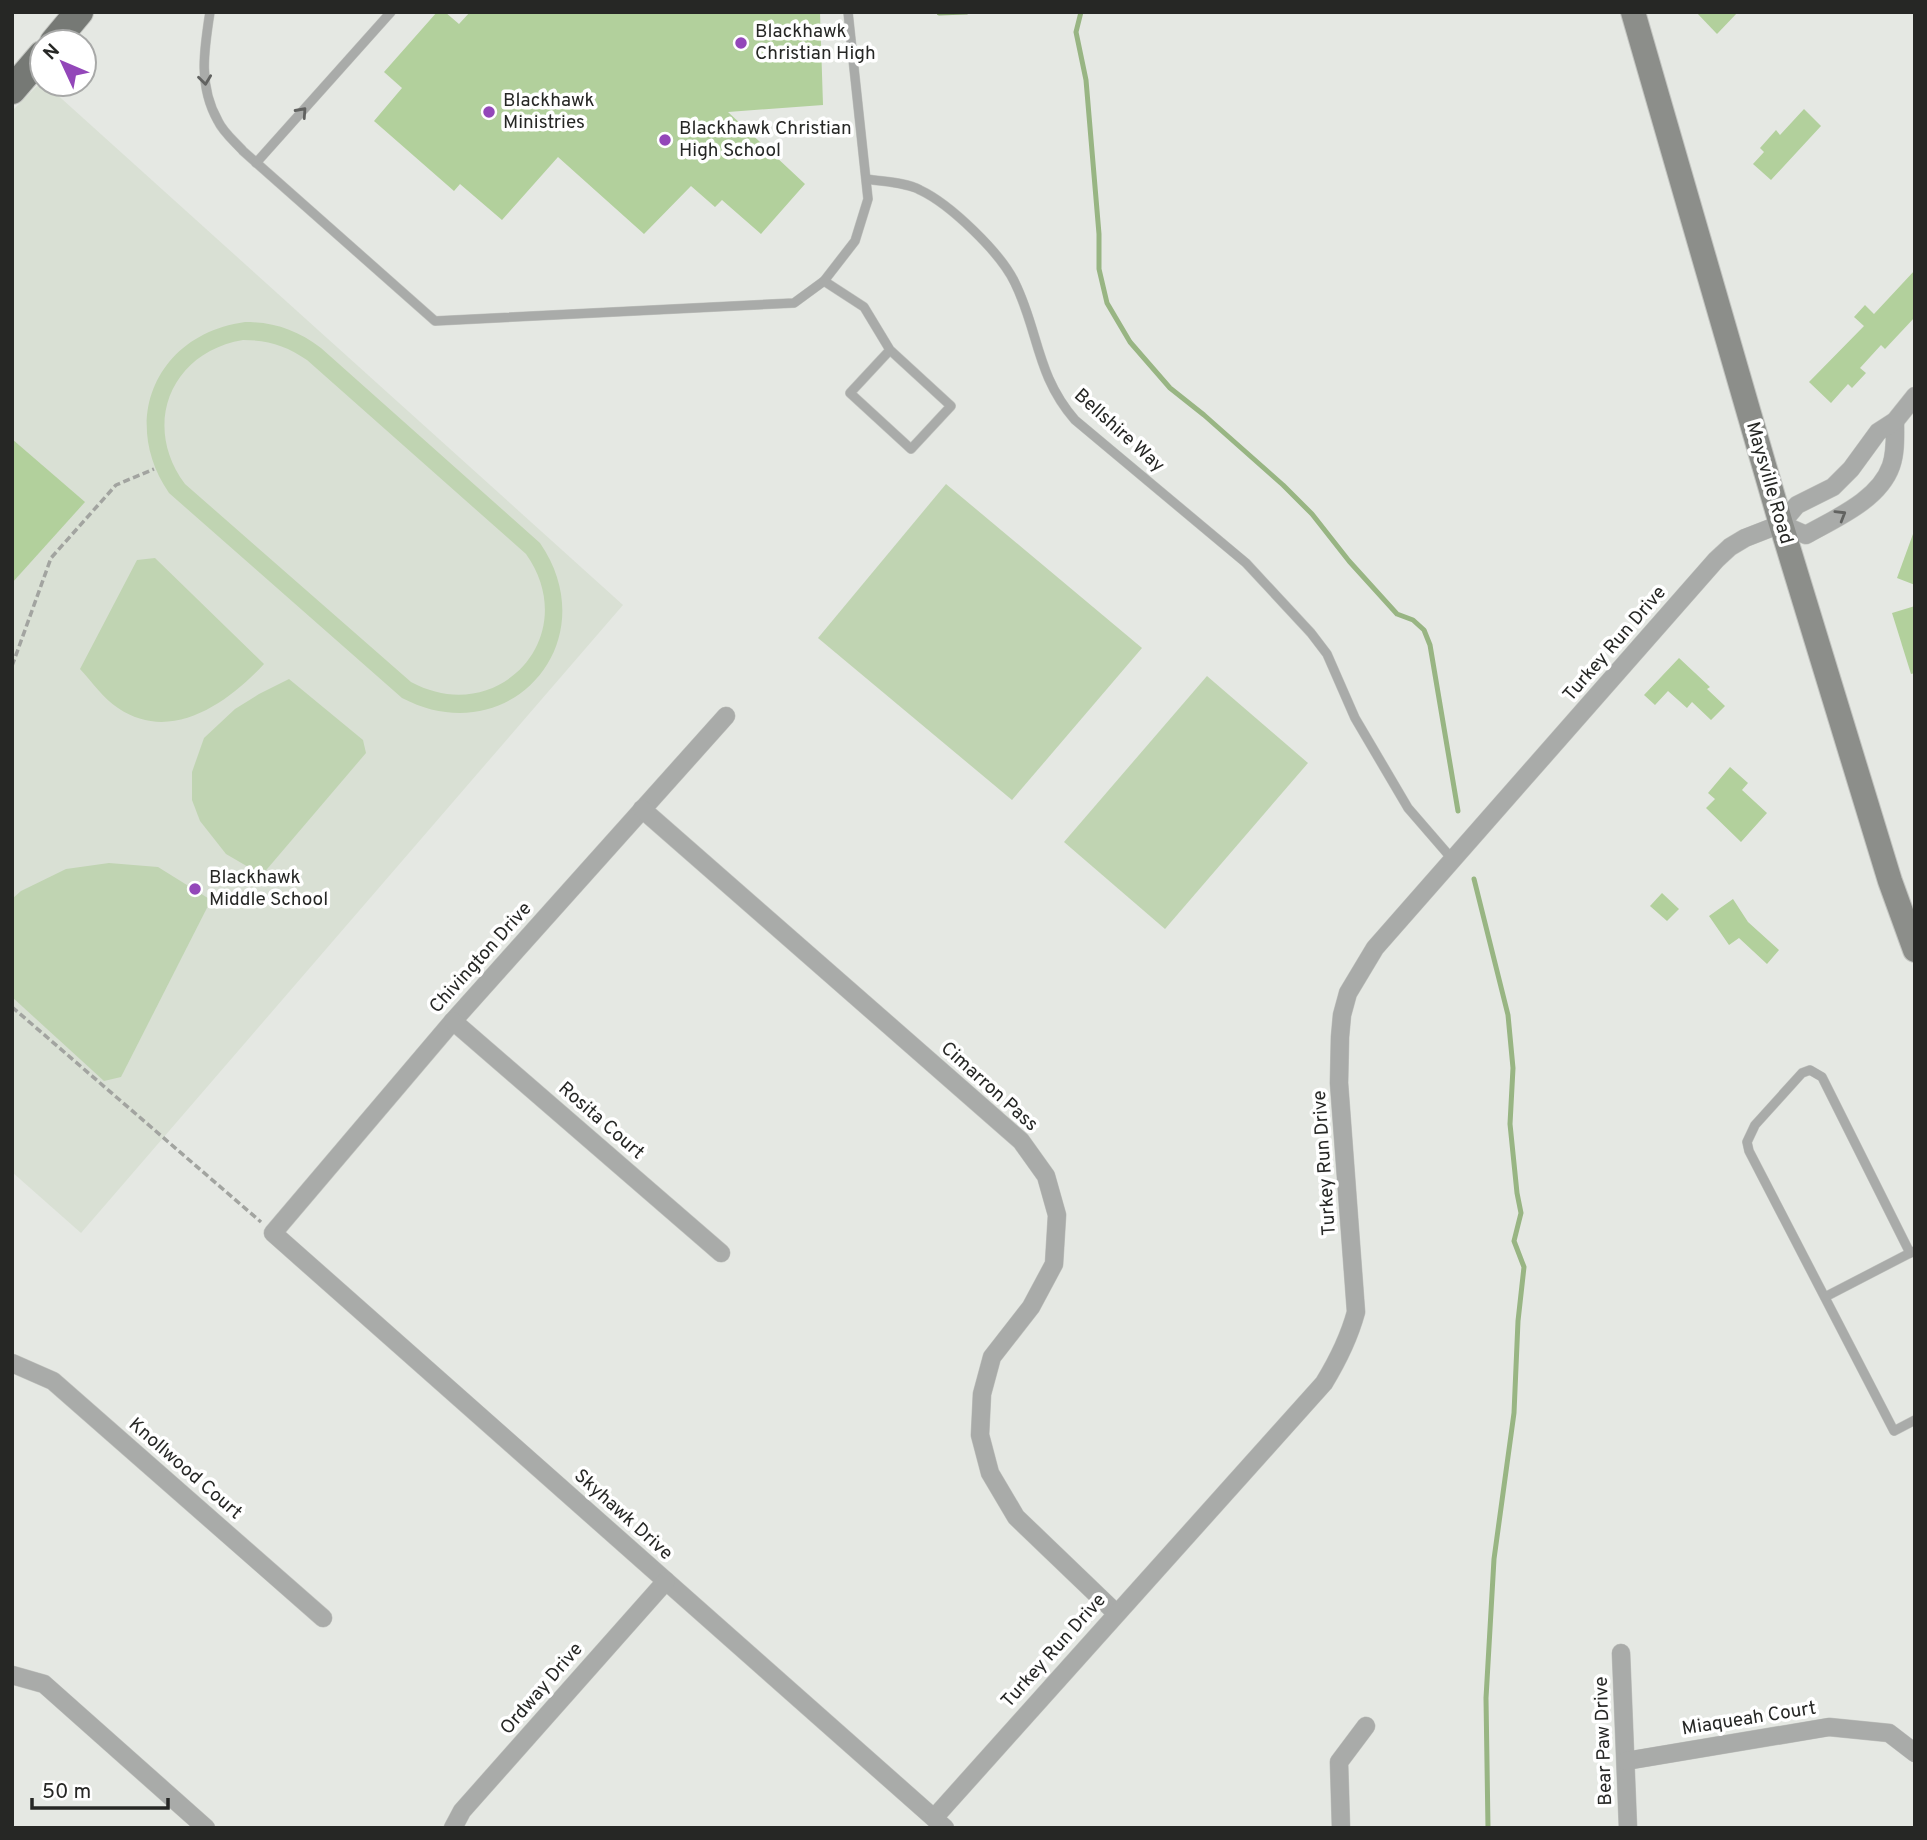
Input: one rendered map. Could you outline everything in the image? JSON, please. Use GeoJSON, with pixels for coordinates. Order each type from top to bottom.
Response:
{"type":"FeatureCollection","features":[{"type":"Feature","properties":{"kind":"main road"},"geometry":{"type":"LineString","coordinates":[[66,28],[79,12]]}},
{"type":"Feature","properties":{"kind":"main road","name":"Maysville Road"},"geometry":{"type":"LineString","coordinates":[[1633,12],[1780,524],[1890,880],[1915,950]]}},
{"type":"Feature","properties":{"kind":"main road"},"geometry":{"type":"LineString","coordinates":[[12,90],[28,71]]}},
{"type":"Feature","properties":{"kind":"street"},"geometry":{"type":"LineString","coordinates":[[1895,421],[1891,466],[1868,496],[1807,535],[1780,524],[1797,505],[1833,487],[1851,469],[1878,432],[1895,421],[1915,396]]}},
{"type":"Feature","properties":{"kind":"street","name":"Turkey Run Drive"},"geometry":{"type":"LineString","coordinates":[[940,1823],[1116,1613],[1324,1382],[1351,1333],[1356,1312],[1356,1290],[1339,1083],[1342,1015],[1348,993],[1375,948],[1716,560],[1745,538],[1780,524]]}},
{"type":"Feature","properties":{"kind":"street","name":"Chivington Drive"},"geometry":{"type":"LineString","coordinates":[[273,1233],[453,1021],[726,716]]}},
{"type":"Feature","properties":{"kind":"street","name":"Cimarron Pass"},"geometry":{"type":"LineString","coordinates":[[642,809],[1021,1141],[1046,1177],[1057,1215],[1054,1264],[1031,1307],[992,1357],[982,1394],[980,1435],[990,1473],[1016,1517],[1116,1613]]}},
{"type":"Feature","properties":{"kind":"street","name":"Rosita Court"},"geometry":{"type":"LineString","coordinates":[[453,1021],[721,1253]]}},
{"type":"Feature","properties":{"kind":"street","name":"Skyhawk Drive"},"geometry":{"type":"LineString","coordinates":[[273,1233],[940,1823]]}},
{"type":"Feature","properties":{"kind":"street","name":"Knollwood Court"},"geometry":{"type":"LineString","coordinates":[[12,1363],[53,1381],[323,1618]]}},
{"type":"Feature","properties":{"kind":"street","name":"Ordway Drive"},"geometry":{"type":"LineString","coordinates":[[453,1828],[463,1811],[666,1581]]}},
{"type":"Feature","properties":{"kind":"street","name":"Bear Paw Drive"},"geometry":{"type":"LineString","coordinates":[[1621,1653],[1628,1828]]}},
{"type":"Feature","properties":{"kind":"street"},"geometry":{"type":"LineString","coordinates":[[12,1675],[44,1684],[206,1828]]}},
{"type":"Feature","properties":{"kind":"street"},"geometry":{"type":"LineString","coordinates":[[1341,1828],[1339,1762],[1366,1727]]}},
{"type":"Feature","properties":{"kind":"street","name":"Miaqueah Court"},"geometry":{"type":"LineString","coordinates":[[1626,1761],[1829,1727],[1889,1733],[1915,1753]]}},
{"type":"Feature","properties":{"kind":"lane"},"geometry":{"type":"LineString","coordinates":[[210,12],[203,64],[206,93],[218,123],[256,163],[435,321],[794,303],[824,281],[855,241],[868,199],[848,12]]}},
{"type":"Feature","properties":{"kind":"lane"},"geometry":{"type":"LineString","coordinates":[[256,163],[391,12]]}},
{"type":"Feature","properties":{"kind":"lane","name":"Bellshire Way"},"geometry":{"type":"LineString","coordinates":[[867,179],[919,189],[942,204],[998,256],[1015,282],[1041,362],[1058,401],[1075,420],[1246,563],[1311,633],[1327,654],[1355,718],[1408,808],[1453,860]]}},
{"type":"Feature","properties":{"kind":"lane"},"geometry":{"type":"LineString","coordinates":[[824,281],[864,307],[890,350],[951,405],[911,449],[850,393],[890,350]]}},
{"type":"Feature","properties":{"kind":"lane"},"geometry":{"type":"LineString","coordinates":[[1825,1297],[1912,1252],[1822,1077],[1810,1070],[1802,1073],[1755,1125],[1747,1142],[1749,1152],[1894,1431],[1915,1420]]}},
{"type":"Feature","properties":{"kind":"path"},"geometry":{"type":"LineString","coordinates":[[12,666],[51,558],[116,485],[155,469]]}},
{"type":"Feature","properties":{"kind":"path"},"geometry":{"type":"LineString","coordinates":[[12,1007],[273,1233]]}},
{"type":"Feature","properties":{"kind":"shaded area","name":"Blackhawk Middle School"},"geometry":{"type":"Polygon","coordinates":[[[28,95],[28,98],[61,98],[623,605],[81,1233],[12,1172],[12,111],[28,95]]]}},
{"type":"Feature","properties":{"kind":"green space"},"geometry":{"type":"Polygon","coordinates":[[[245,322],[266,324],[285,328],[312,342],[540,543],[558,580],[562,617],[554,650],[537,679],[511,700],[478,711],[441,711],[402,698],[169,493],[154,465],[147,437],[148,410],[155,385],[169,362],[189,344],[214,330],[245,322]],[[252,340],[218,347],[197,359],[181,375],[170,394],[165,416],[165,438],[172,461],[185,484],[411,682],[443,693],[474,693],[501,684],[523,666],[538,643],[545,615],[541,585],[526,554],[307,360],[277,345],[252,340]]]}},
{"type":"Feature","properties":{"kind":"green space"},"geometry":{"type":"Polygon","coordinates":[[[946,484],[1142,648],[1012,800],[818,638],[946,484]]]}},
{"type":"Feature","properties":{"kind":"green space"},"geometry":{"type":"Polygon","coordinates":[[[155,558],[264,664],[250,679],[216,705],[178,720],[158,722],[138,718],[118,708],[80,669],[137,560],[155,558]]]}},
{"type":"Feature","properties":{"kind":"green space"},"geometry":{"type":"Polygon","coordinates":[[[1207,676],[1308,763],[1165,929],[1064,842],[1207,676]]]}},
{"type":"Feature","properties":{"kind":"green space"},"geometry":{"type":"Polygon","coordinates":[[[289,679],[363,740],[366,753],[262,875],[226,854],[200,821],[192,800],[192,772],[204,738],[235,709],[289,679]]]}},
{"type":"Feature","properties":{"kind":"green space"},"geometry":{"type":"Polygon","coordinates":[[[109,863],[158,867],[211,900],[121,1077],[104,1081],[12,997],[12,899],[21,891],[66,869],[109,863]]]}},
{"type":"Feature","properties":{"kind":"building"},"geometry":{"type":"Polygon","coordinates":[[[437,12],[445,12],[459,24],[470,12],[820,12],[823,105],[728,112],[805,184],[761,234],[722,200],[715,207],[691,186],[644,234],[558,157],[502,220],[460,184],[454,191],[374,121],[402,88],[384,72],[437,12]]]}},
{"type":"Feature","properties":{"kind":"building"},"geometry":{"type":"Polygon","coordinates":[[[1696,12],[1738,12],[1717,34],[1696,12]]]}},
{"type":"Feature","properties":{"kind":"building"},"geometry":{"type":"Polygon","coordinates":[[[1804,109],[1821,126],[1771,180],[1753,164],[1764,152],[1760,148],[1776,130],[1780,135],[1804,109]]]}},
{"type":"Feature","properties":{"kind":"building"},"geometry":{"type":"Polygon","coordinates":[[[1915,270],[1915,317],[1885,349],[1881,345],[1860,368],[1866,373],[1852,388],[1848,384],[1831,403],[1809,382],[1864,326],[1854,317],[1865,305],[1874,314],[1915,270]]]}},
{"type":"Feature","properties":{"kind":"building"},"geometry":{"type":"Polygon","coordinates":[[[12,439],[85,502],[12,583],[12,439]]]}},
{"type":"Feature","properties":{"kind":"building"},"geometry":{"type":"Polygon","coordinates":[[[1915,534],[1915,585],[1897,578],[1915,534]]]}},
{"type":"Feature","properties":{"kind":"building"},"geometry":{"type":"Polygon","coordinates":[[[1915,606],[1915,673],[1911,674],[1892,613],[1915,606]]]}},
{"type":"Feature","properties":{"kind":"building"},"geometry":{"type":"Polygon","coordinates":[[[1679,658],[1710,687],[1707,689],[1725,706],[1711,720],[1692,702],[1687,708],[1668,691],[1655,705],[1644,695],[1679,658]]]}},
{"type":"Feature","properties":{"kind":"building"},"geometry":{"type":"Polygon","coordinates":[[[1730,767],[1748,783],[1742,790],[1767,813],[1741,842],[1706,808],[1715,799],[1708,793],[1730,767]]]}},
{"type":"Feature","properties":{"kind":"building"},"geometry":{"type":"Polygon","coordinates":[[[1662,893],[1679,909],[1667,921],[1650,906],[1662,893]]]}},
{"type":"Feature","properties":{"kind":"building"},"geometry":{"type":"Polygon","coordinates":[[[1733,899],[1748,922],[1779,950],[1767,964],[1739,938],[1729,945],[1709,916],[1733,899]]]}},
{"type":"Feature","properties":{"kind":"waterway"},"geometry":{"type":"LineString","coordinates":[[939,13],[966,12]]}},
{"type":"Feature","properties":{"kind":"waterway"},"geometry":{"type":"LineString","coordinates":[[1081,12],[1076,32],[1086,80],[1099,234],[1099,269],[1107,303],[1130,342],[1170,388],[1283,485],[1312,514],[1349,561],[1397,614],[1413,620],[1424,630],[1430,645],[1458,811]]}},
{"type":"Feature","properties":{"kind":"waterway"},"geometry":{"type":"LineString","coordinates":[[1474,879],[1508,1015],[1513,1068],[1510,1124],[1521,1213],[1514,1241],[1524,1267],[1518,1321],[1514,1413],[1494,1559],[1486,1698],[1488,1828]]}},
{"type":"Feature","properties":{"kind":"place","name":"Blackhawk Christian High"},"geometry":{"type":"Point","coordinates":[741,43]}},
{"type":"Feature","properties":{"kind":"place","name":"Blackhawk Ministries"},"geometry":{"type":"Point","coordinates":[489,112]}},
{"type":"Feature","properties":{"kind":"place","name":"Blackhawk Christian High School"},"geometry":{"type":"Point","coordinates":[665,140]}},
{"type":"Feature","properties":{"kind":"place","name":"Blackhawk Middle School"},"geometry":{"type":"Point","coordinates":[195,889]}}]}
